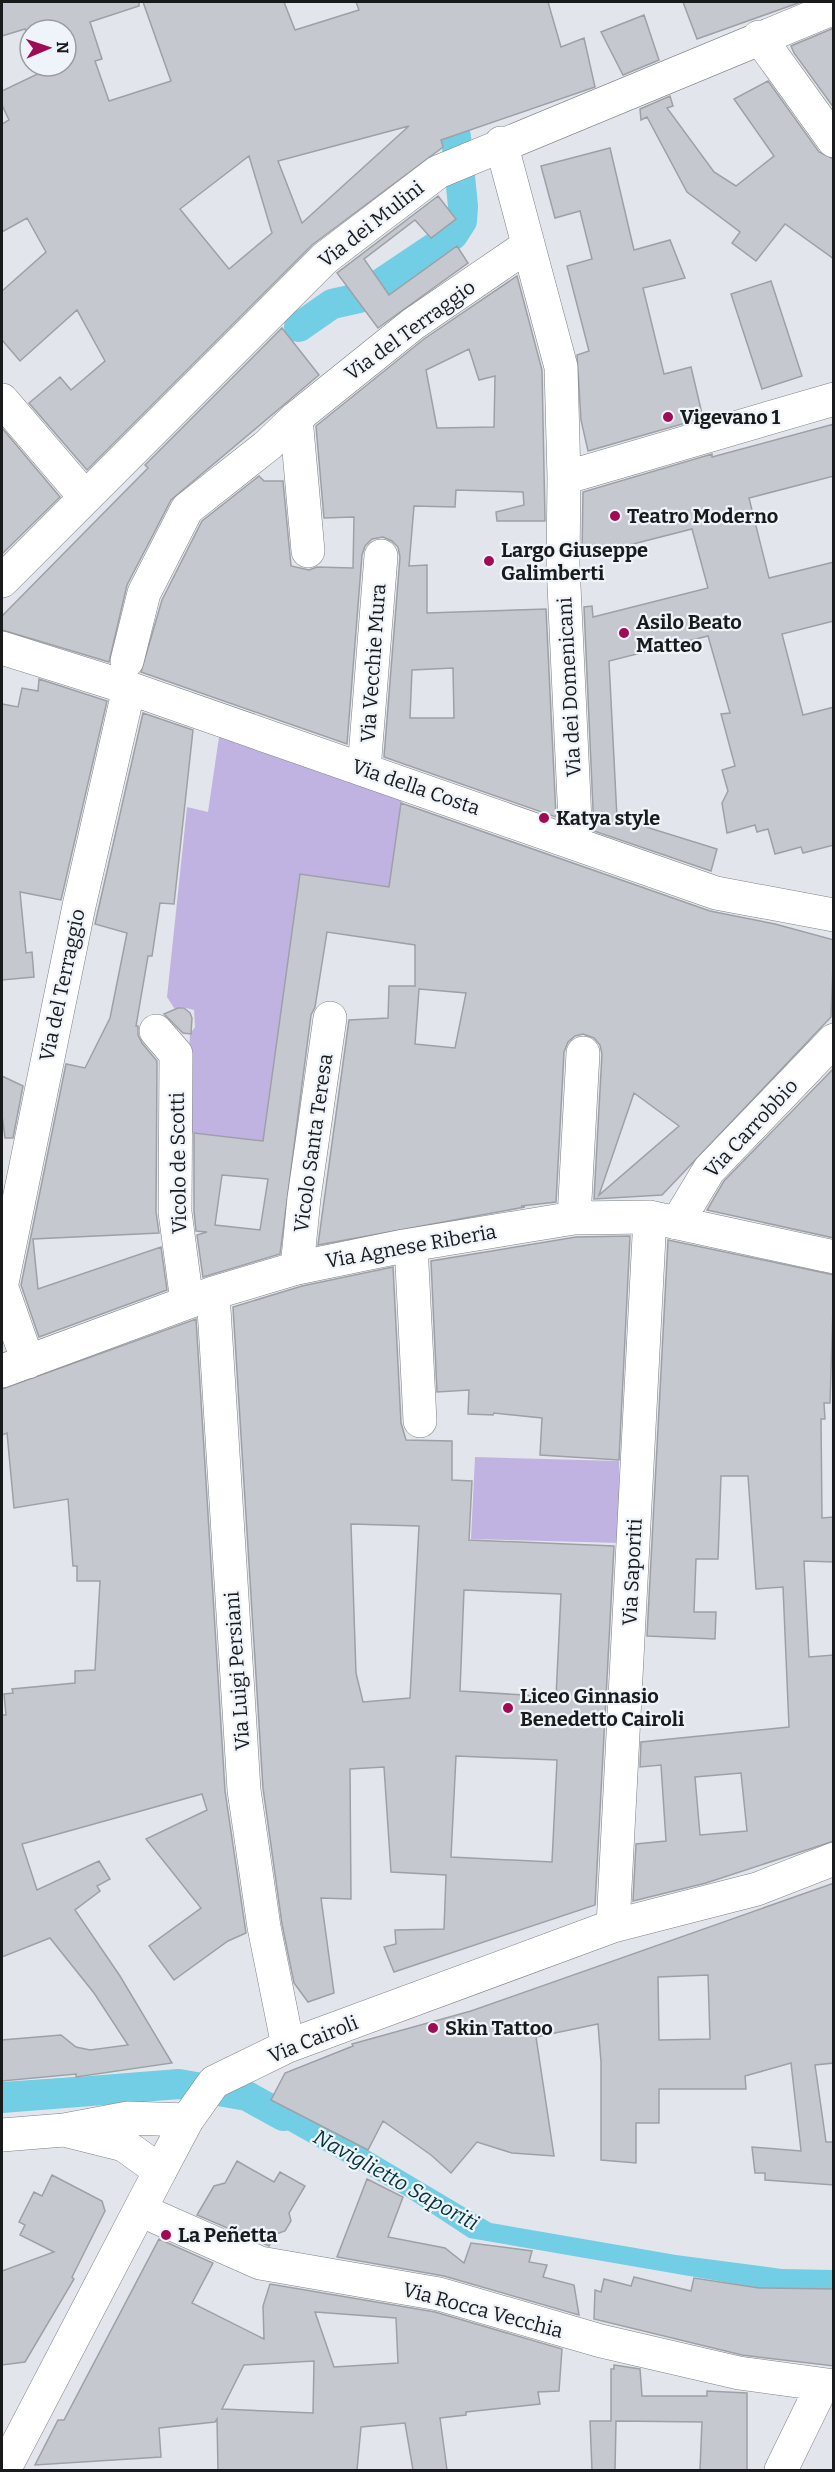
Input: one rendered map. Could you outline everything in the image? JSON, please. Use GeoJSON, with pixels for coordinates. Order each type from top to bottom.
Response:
{"type":"FeatureCollection","features":[{"type":"Feature","properties":{"kind":"street","name":"Via dei Mulini"},"geometry":{"type":"LineString","coordinates":[[2,581],[325,258],[438,171],[501,143],[834,8]]}},
{"type":"Feature","properties":{"kind":"street"},"geometry":{"type":"LineString","coordinates":[[759,37],[834,141]]}},
{"type":"Feature","properties":{"kind":"street","name":"Via dei Domenicani"},"geometry":{"type":"LineString","coordinates":[[501,143],[561,367],[564,478],[562,564],[576,843]]}},
{"type":"Feature","properties":{"kind":"street","name":"Via del Terraggio"},"geometry":{"type":"LineString","coordinates":[[2,1282],[144,593],[187,509],[413,324],[527,246]]}},
{"type":"Feature","properties":{"kind":"street"},"geometry":{"type":"LineString","coordinates":[[564,478],[834,399]]}},
{"type":"Feature","properties":{"kind":"street"},"geometry":{"type":"LineString","coordinates":[[2,400],[85,497]]}},
{"type":"Feature","properties":{"kind":"street"},"geometry":{"type":"LineString","coordinates":[[296,418],[308,551]]}},
{"type":"Feature","properties":{"kind":"street","name":"Via Vecchie Mura"},"geometry":{"type":"LineString","coordinates":[[364,770],[381,556]]}},
{"type":"Feature","properties":{"kind":"street","name":"Via della Costa"},"geometry":{"type":"LineString","coordinates":[[2,648],[128,674],[364,770],[716,893],[834,915]]}},
{"type":"Feature","properties":{"kind":"street","name":"Vicolo Santa Teresa"},"geometry":{"type":"LineString","coordinates":[[297,1268],[304,1197],[330,1018]]}},
{"type":"Feature","properties":{"kind":"street","name":"Vicolo de Scotti"},"geometry":{"type":"LineString","coordinates":[[156,1031],[176,1054],[175,1212],[200,1298]]}},
{"type":"Feature","properties":{"kind":"street","name":"Via Carrobbio"},"geometry":{"type":"LineString","coordinates":[[664,1220],[834,1040]]}},
{"type":"Feature","properties":{"kind":"street"},"geometry":{"type":"LineString","coordinates":[[574,1218],[584,1053]]}},
{"type":"Feature","properties":{"kind":"street","name":"Via Agnese Riberia"},"geometry":{"type":"LineString","coordinates":[[15,1366],[200,1298],[297,1268],[411,1245],[574,1218],[664,1220],[834,1257]]}},
{"type":"Feature","properties":{"kind":"street","name":"Via Saporiti"},"geometry":{"type":"LineString","coordinates":[[614,1926],[664,1220]]}},
{"type":"Feature","properties":{"kind":"street"},"geometry":{"type":"LineString","coordinates":[[411,1245],[420,1421]]}},
{"type":"Feature","properties":{"kind":"street"},"geometry":{"type":"LineString","coordinates":[[2,1288],[15,1366]]}},
{"type":"Feature","properties":{"kind":"street","name":"Via Luigi Persiani"},"geometry":{"type":"LineString","coordinates":[[200,1298],[244,1790],[264,1927],[288,2046]]}},
{"type":"Feature","properties":{"kind":"street","name":"Via Cairoli"},"geometry":{"type":"LineString","coordinates":[[201,2099],[288,2046],[614,1926],[757,1889],[834,1859]]}},
{"type":"Feature","properties":{"kind":"street"},"geometry":{"type":"LineString","coordinates":[[2,2135],[64,2130],[128,2118],[201,2099]]}},
{"type":"Feature","properties":{"kind":"street"},"geometry":{"type":"LineString","coordinates":[[4,2470],[160,2171],[201,2099]]}},
{"type":"Feature","properties":{"kind":"street"},"geometry":{"type":"LineString","coordinates":[[64,2130],[124,2145],[160,2171]]}},
{"type":"Feature","properties":{"kind":"street","name":"Via Rocca Vecchia"},"geometry":{"type":"LineString","coordinates":[[140,2210],[261,2263],[439,2294],[640,2351],[739,2373],[828,2386]]}},
{"type":"Feature","properties":{"kind":"street"},"geometry":{"type":"LineString","coordinates":[[781,2470],[828,2386]]}},
{"type":"Feature","properties":{"kind":"shaded area"},"geometry":{"type":"Polygon","coordinates":[[[219,737],[402,800],[389,887],[300,874],[263,1141],[184,1132],[190,1034],[195,1027],[194,1010],[182,1007],[176,1011],[167,997],[187,807],[208,812],[219,737]]]}},
{"type":"Feature","properties":{"kind":"shaded area"},"geometry":{"type":"Polygon","coordinates":[[[475,1457],[619,1461],[620,1543],[471,1539],[475,1457]]]}},
{"type":"Feature","properties":{"kind":"water"},"geometry":{"type":"Polygon","coordinates":[[[186,2074],[173,2093],[103,2102],[97,2083],[186,2074]]]}},
{"type":"Feature","properties":{"kind":"water"},"geometry":{"type":"Polygon","coordinates":[[[76,2077],[82,2103],[2,2110],[2,2082],[76,2077]]]}},
{"type":"Feature","properties":{"kind":"water"},"geometry":{"type":"Polygon","coordinates":[[[252,2088],[368,2150],[491,2223],[676,2255],[782,2269],[833,2270],[833,2289],[759,2288],[469,2238],[405,2196],[240,2104],[252,2088]]]}},
{"type":"Feature","properties":{"kind":"building"},"geometry":{"type":"Polygon","coordinates":[[[2,2],[139,2],[139,6],[90,22],[102,59],[95,61],[109,101],[171,81],[143,2],[284,2],[295,30],[359,10],[356,2],[548,2],[561,47],[584,38],[595,87],[441,140],[443,147],[312,245],[87,470],[29,403],[60,377],[71,390],[105,361],[77,310],[20,361],[2,340],[2,291],[46,252],[27,218],[2,232],[2,124],[9,120],[2,105],[2,91],[29,78],[78,78],[78,18],[18,18],[18,31],[2,36],[2,2]],[[409,126],[278,161],[302,223],[409,126]],[[249,156],[180,209],[229,269],[272,233],[249,156]]]}},
{"type":"Feature","properties":{"kind":"building"},"geometry":{"type":"Polygon","coordinates":[[[683,2],[801,2],[697,39],[683,2]]]}},
{"type":"Feature","properties":{"kind":"building"},"geometry":{"type":"Polygon","coordinates":[[[644,15],[659,60],[623,75],[601,32],[644,15]]]}},
{"type":"Feature","properties":{"kind":"building"},"geometry":{"type":"Polygon","coordinates":[[[834,28],[834,108],[791,46],[834,28]]]}},
{"type":"Feature","properties":{"kind":"building"},"geometry":{"type":"Polygon","coordinates":[[[768,81],[819,152],[834,159],[834,259],[785,224],[756,261],[732,243],[740,232],[687,192],[647,117],[641,120],[640,109],[670,96],[673,106],[667,108],[714,172],[736,186],[774,156],[734,99],[768,81]]]}},
{"type":"Feature","properties":{"kind":"building"},"geometry":{"type":"Polygon","coordinates":[[[610,148],[634,250],[670,240],[685,278],[643,288],[664,374],[691,367],[703,418],[588,451],[581,420],[577,355],[589,351],[567,266],[592,259],[580,211],[555,218],[541,166],[610,148]]]}},
{"type":"Feature","properties":{"kind":"building"},"geometry":{"type":"Polygon","coordinates":[[[438,196],[456,219],[431,238],[415,220],[364,259],[389,295],[457,246],[468,263],[378,328],[337,273],[438,196]]]}},
{"type":"Feature","properties":{"kind":"building"},"geometry":{"type":"Polygon","coordinates":[[[517,276],[542,370],[545,521],[497,521],[496,512],[524,505],[523,492],[456,490],[455,507],[414,506],[409,566],[427,565],[427,613],[546,609],[556,817],[384,757],[400,557],[398,547],[383,537],[372,539],[365,546],[362,555],[347,744],[141,672],[162,600],[202,521],[259,476],[264,481],[283,481],[291,566],[309,570],[317,567],[353,568],[354,517],[324,518],[316,426],[424,339],[517,276]],[[469,349],[426,370],[437,428],[494,427],[495,376],[479,380],[469,349]],[[453,668],[412,670],[410,718],[454,718],[453,668]]]}},
{"type":"Feature","properties":{"kind":"building"},"geometry":{"type":"Polygon","coordinates":[[[771,281],[802,376],[762,389],[731,294],[771,281]]]}},
{"type":"Feature","properties":{"kind":"building"},"geometry":{"type":"Polygon","coordinates":[[[282,328],[319,375],[171,500],[127,585],[109,662],[2,630],[2,616],[148,468],[145,465],[282,328]]]}},
{"type":"Feature","properties":{"kind":"building"},"geometry":{"type":"Polygon","coordinates":[[[834,424],[834,476],[749,498],[769,578],[834,562],[834,621],[782,634],[803,715],[834,707],[834,845],[803,853],[801,847],[775,854],[768,829],[757,832],[755,825],[727,833],[722,803],[728,791],[722,770],[735,766],[721,714],[730,713],[708,636],[609,661],[617,818],[717,849],[711,871],[594,831],[584,607],[592,606],[593,617],[708,588],[692,529],[582,557],[583,492],[712,454],[712,457],[834,424]]]}},
{"type":"Feature","properties":{"kind":"building"},"geometry":{"type":"Polygon","coordinates":[[[2,428],[60,497],[2,554],[2,428]]]}},
{"type":"Feature","properties":{"kind":"building"},"geometry":{"type":"Polygon","coordinates":[[[39,679],[107,701],[61,900],[20,892],[26,953],[32,952],[34,977],[2,980],[2,704],[18,707],[22,688],[38,691],[39,679]]]}},
{"type":"Feature","properties":{"kind":"building"},"geometry":{"type":"Polygon","coordinates":[[[143,713],[193,730],[174,904],[160,903],[152,956],[148,956],[136,1026],[138,1026],[138,1035],[142,1043],[157,1061],[156,1212],[159,1233],[33,1239],[38,1289],[161,1247],[167,1290],[39,1337],[21,1285],[66,1064],[85,1068],[110,1018],[127,933],[95,924],[143,713]]]}},
{"type":"Feature","properties":{"kind":"building"},"geometry":{"type":"Polygon","coordinates":[[[401,803],[710,911],[775,924],[834,940],[831,1017],[662,1195],[594,1199],[602,1054],[600,1045],[594,1038],[583,1034],[575,1036],[568,1042],[564,1052],[556,1202],[521,1206],[525,1207],[318,1245],[349,1020],[388,1018],[389,986],[415,986],[415,945],[327,932],[315,1007],[311,1015],[280,1254],[203,1277],[197,1235],[207,1232],[196,1231],[194,1133],[263,1141],[300,874],[389,887],[401,803]],[[419,989],[415,1044],[455,1048],[466,993],[419,989]],[[634,1093],[599,1195],[679,1126],[634,1093]],[[222,1175],[215,1225],[260,1230],[268,1179],[222,1175]]]}},
{"type":"Feature","properties":{"kind":"building"},"geometry":{"type":"Polygon","coordinates":[[[184,1008],[190,1013],[191,1034],[183,1033],[164,1014],[184,1008]]]}},
{"type":"Feature","properties":{"kind":"building"},"geometry":{"type":"Polygon","coordinates":[[[834,1068],[834,1238],[707,1210],[724,1181],[834,1068]]]}},
{"type":"Feature","properties":{"kind":"building"},"geometry":{"type":"Polygon","coordinates":[[[2,1076],[23,1086],[13,1138],[5,1138],[2,1115],[2,1076]]]}},
{"type":"Feature","properties":{"kind":"building"},"geometry":{"type":"Polygon","coordinates":[[[630,1236],[619,1460],[540,1455],[542,1418],[494,1413],[493,1415],[468,1414],[469,1390],[437,1392],[431,1261],[576,1237],[630,1236]]]}},
{"type":"Feature","properties":{"kind":"building"},"geometry":{"type":"Polygon","coordinates":[[[668,1240],[834,1275],[830,1403],[824,1403],[825,1419],[821,1419],[822,1518],[834,1517],[834,1562],[804,1561],[809,1657],[834,1655],[834,1841],[706,1883],[633,1901],[636,1844],[666,1841],[661,1765],[640,1767],[641,1742],[789,1727],[783,1587],[756,1589],[748,1476],[721,1476],[718,1559],[696,1559],[694,1612],[716,1612],[715,1639],[647,1636],[668,1240]],[[741,1773],[695,1777],[700,1835],[747,1831],[741,1773]]]}},
{"type":"Feature","properties":{"kind":"building"},"geometry":{"type":"Polygon","coordinates":[[[393,1267],[401,1423],[406,1440],[452,1441],[452,1480],[472,1481],[469,1540],[614,1546],[595,1905],[394,1972],[384,1947],[396,1944],[395,1930],[444,1929],[446,1875],[391,1872],[384,1767],[350,1769],[351,1899],[321,1898],[334,1993],[308,2002],[294,1983],[282,1924],[263,1788],[233,1307],[302,1286],[393,1267]],[[351,1524],[356,1673],[363,1702],[410,1698],[419,1526],[351,1524]],[[464,1590],[460,1691],[556,1697],[561,1594],[464,1590]],[[456,1756],[451,1857],[552,1862],[557,1760],[456,1756]]]}},
{"type":"Feature","properties":{"kind":"building"},"geometry":{"type":"Polygon","coordinates":[[[196,1319],[225,1791],[246,1933],[228,1941],[174,1980],[149,1946],[201,1908],[146,1839],[207,1810],[202,1794],[22,1844],[37,1890],[99,1861],[110,1879],[97,1886],[100,1891],[75,1910],[120,1976],[172,2063],[76,2077],[76,2074],[2,2081],[2,2040],[61,2035],[76,2047],[90,2050],[128,2045],[94,1993],[50,1938],[2,1957],[2,1715],[6,1715],[4,1694],[13,1693],[12,1689],[75,1683],[75,1671],[95,1670],[100,1581],[77,1581],[77,1566],[73,1566],[68,1499],[14,1508],[7,1433],[2,1435],[2,1389],[196,1319]]]}},
{"type":"Feature","properties":{"kind":"building"},"geometry":{"type":"Polygon","coordinates":[[[834,1883],[834,2063],[815,2065],[826,2142],[834,2142],[834,2185],[765,2180],[765,2173],[755,2173],[752,2147],[801,2151],[791,2063],[745,2076],[746,2089],[659,2089],[659,2123],[636,2123],[636,2163],[601,2160],[601,2062],[598,2024],[536,2037],[554,2156],[512,2153],[477,2142],[451,2173],[431,2155],[383,2121],[368,2150],[271,2100],[285,2073],[353,2046],[352,2044],[471,2011],[834,1883]],[[708,1975],[658,1977],[659,2040],[710,2039],[708,1975]]]}},
{"type":"Feature","properties":{"kind":"building"},"geometry":{"type":"Polygon","coordinates":[[[237,2161],[274,2182],[280,2172],[305,2186],[289,2213],[291,2221],[285,2231],[276,2234],[269,2246],[197,2215],[214,2186],[225,2183],[237,2161]]]}},
{"type":"Feature","properties":{"kind":"building"},"geometry":{"type":"Polygon","coordinates":[[[52,2175],[102,2201],[105,2211],[72,2277],[74,2279],[25,2362],[2,2365],[2,2271],[54,2252],[20,2235],[25,2225],[19,2222],[34,2192],[42,2196],[52,2175]]]}},
{"type":"Feature","properties":{"kind":"building"},"geometry":{"type":"Polygon","coordinates":[[[367,2179],[403,2197],[388,2237],[445,2248],[464,2263],[471,2243],[532,2251],[529,2262],[547,2265],[543,2277],[574,2285],[579,2315],[444,2276],[337,2257],[367,2179]]]}},
{"type":"Feature","properties":{"kind":"building"},"geometry":{"type":"Polygon","coordinates":[[[159,2239],[213,2263],[192,2303],[264,2339],[263,2306],[270,2284],[435,2312],[562,2349],[559,2391],[538,2392],[540,2404],[466,2412],[466,2415],[440,2418],[447,2470],[413,2470],[405,2423],[361,2427],[357,2470],[218,2470],[217,2419],[215,2422],[159,2428],[161,2457],[35,2465],[58,2420],[64,2420],[159,2239]],[[315,2312],[334,2367],[398,2363],[396,2318],[315,2312]],[[314,2361],[244,2365],[222,2409],[313,2413],[314,2361]]]}},
{"type":"Feature","properties":{"kind":"building"},"geometry":{"type":"Polygon","coordinates":[[[634,2277],[691,2291],[694,2278],[759,2288],[834,2289],[834,2366],[742,2355],[594,2319],[595,2290],[601,2292],[604,2279],[631,2286],[634,2277]]]}},
{"type":"Feature","properties":{"kind":"building"},"geometry":{"type":"Polygon","coordinates":[[[614,2365],[640,2369],[642,2396],[707,2396],[707,2391],[747,2393],[747,2470],[700,2470],[702,2422],[616,2421],[615,2470],[592,2470],[590,2421],[611,2421],[611,2369],[614,2369],[614,2365]]]}},
{"type":"Feature","properties":{"kind":"waterway"},"geometry":{"type":"LineString","coordinates":[[299,327],[332,304],[359,298],[453,235],[462,221],[463,206],[456,137],[445,95]]}},
{"type":"Feature","properties":{"kind":"waterway","name":"Naviglietto Saporiti"},"geometry":{"type":"LineString","coordinates":[[2,2098],[179,2084],[247,2096],[283,2116]]}},
{"type":"Feature","properties":{"kind":"place","name":"Vigevano 1"},"geometry":{"type":"Point","coordinates":[668,417]}},
{"type":"Feature","properties":{"kind":"place","name":"Teatro Moderno"},"geometry":{"type":"Point","coordinates":[615,516]}},
{"type":"Feature","properties":{"kind":"place","name":"Largo Giuseppe Galimberti"},"geometry":{"type":"Point","coordinates":[489,561]}},
{"type":"Feature","properties":{"kind":"place","name":"Asilo Beato Matteo"},"geometry":{"type":"Point","coordinates":[624,633]}},
{"type":"Feature","properties":{"kind":"place","name":"Katya style"},"geometry":{"type":"Point","coordinates":[544,818]}},
{"type":"Feature","properties":{"kind":"place","name":"Liceo Ginnasio Benedetto Cairoli"},"geometry":{"type":"Point","coordinates":[508,1708]}},
{"type":"Feature","properties":{"kind":"place","name":"Skin Tattoo"},"geometry":{"type":"Point","coordinates":[433,2028]}},
{"type":"Feature","properties":{"kind":"place","name":"La Peñetta"},"geometry":{"type":"Point","coordinates":[166,2235]}}]}
